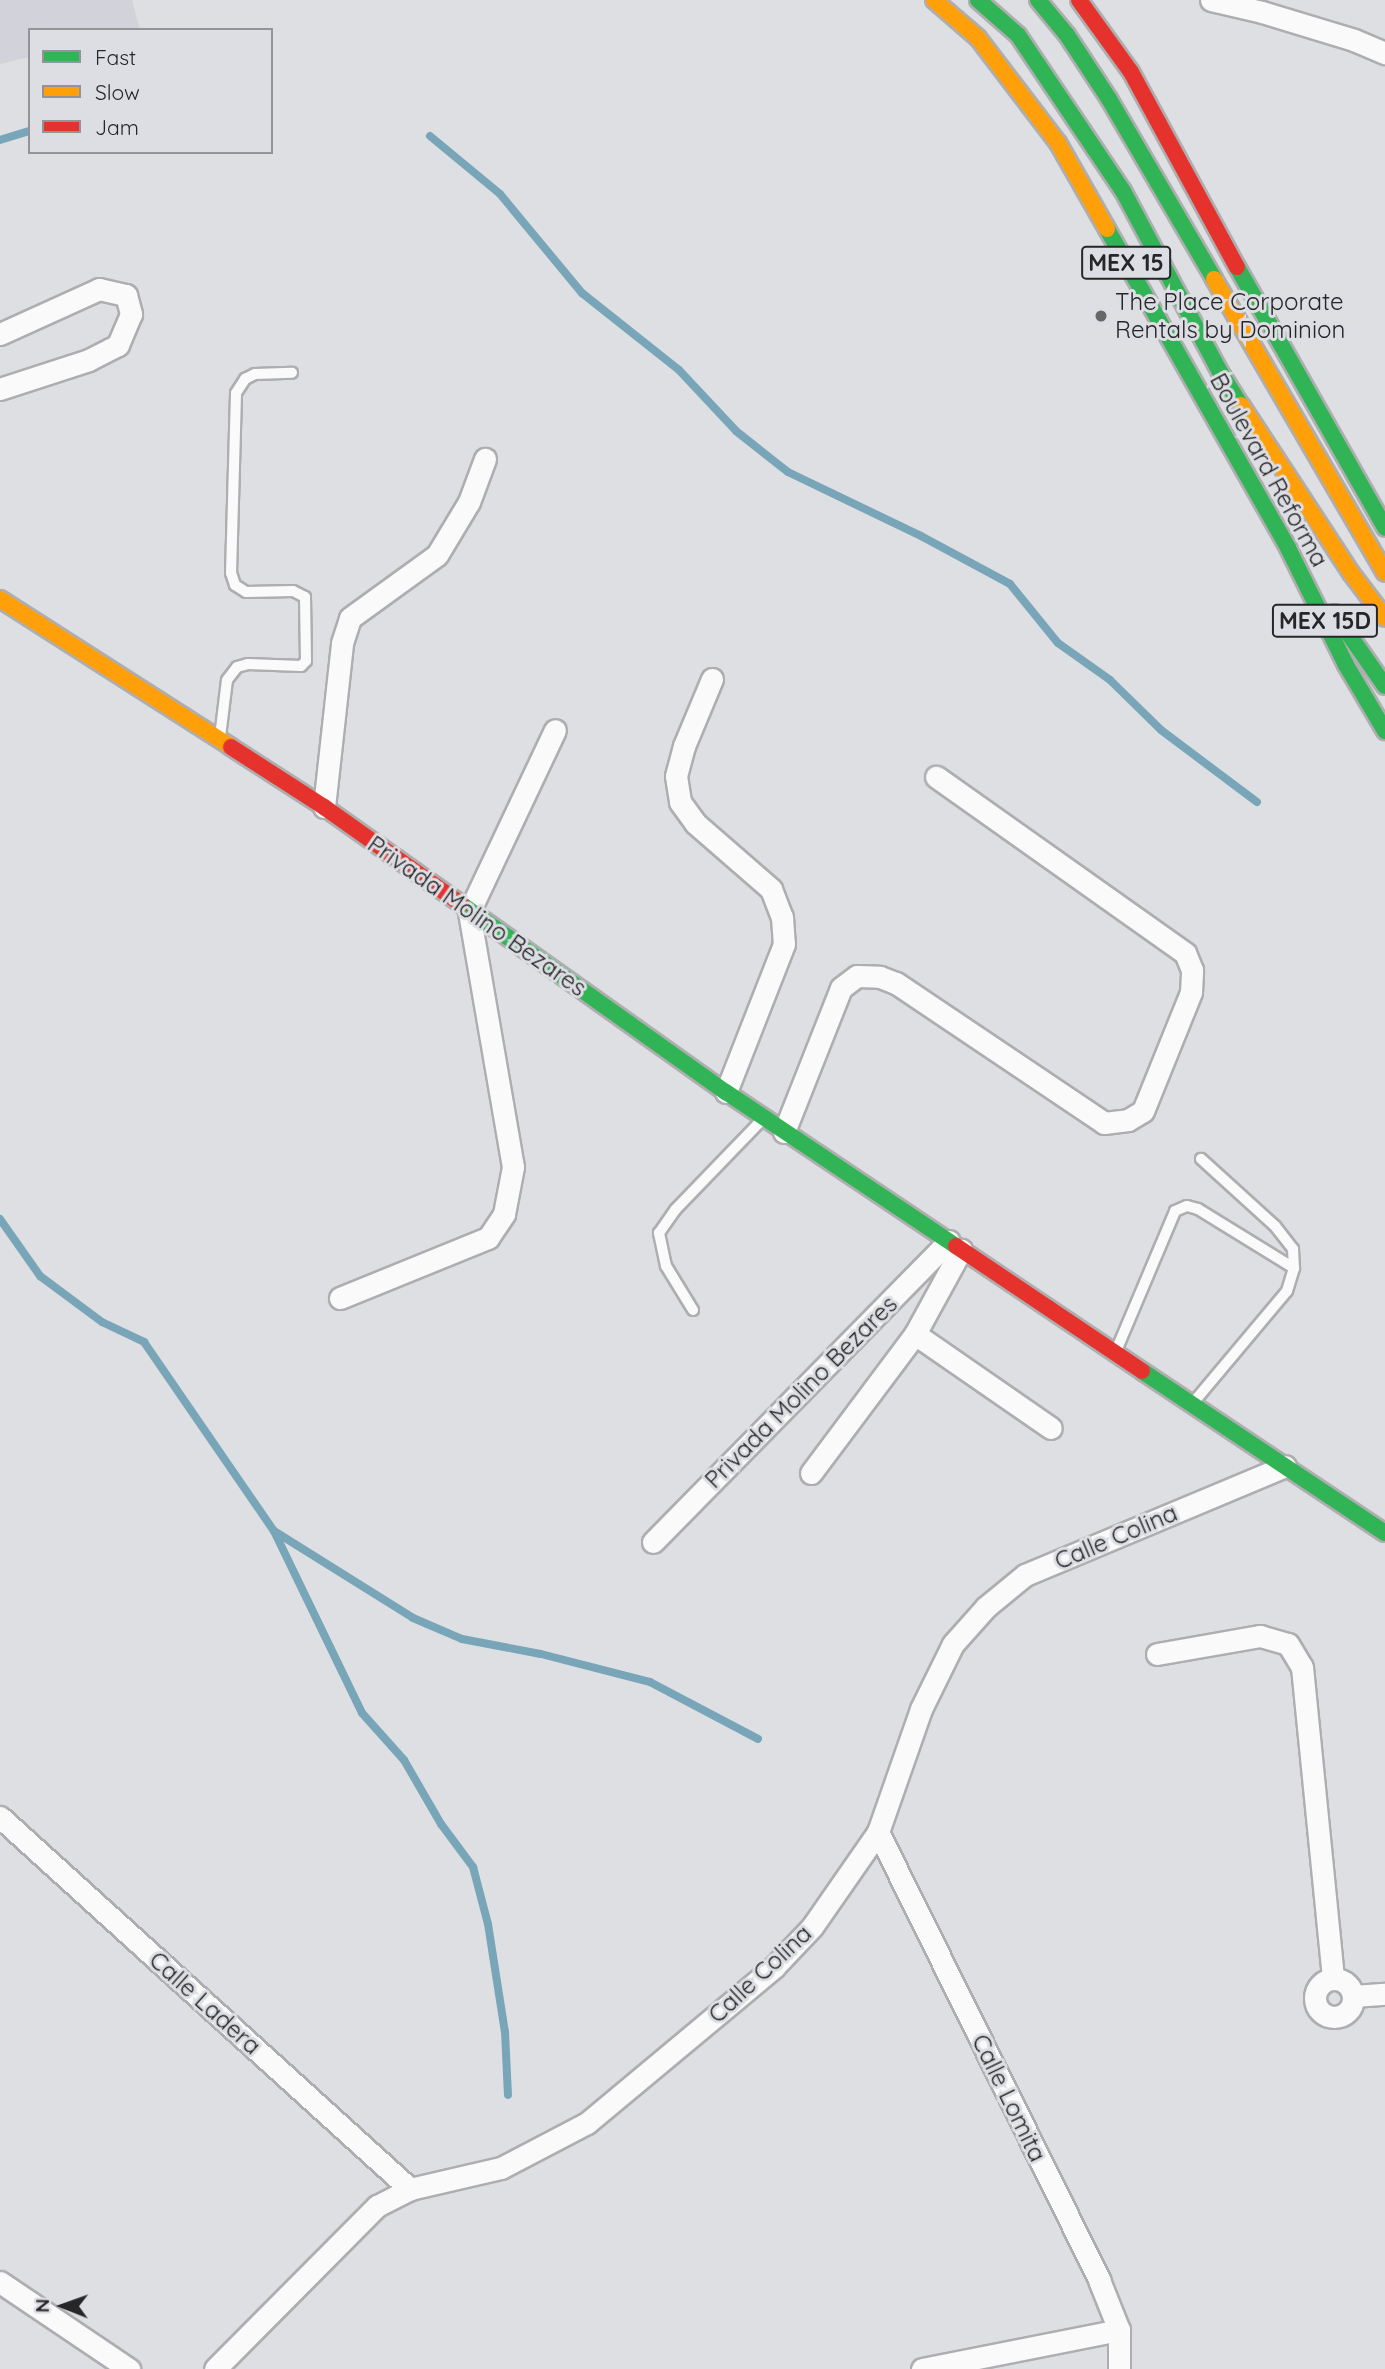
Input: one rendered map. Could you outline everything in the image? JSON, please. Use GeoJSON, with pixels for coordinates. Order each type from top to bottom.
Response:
{"type":"FeatureCollection","features":[{"type":"Feature","properties":{"kind":"main road","name":"Boulevard Reforma"},"geometry":{"type":"LineString","coordinates":[[934,0],[978,38],[1058,143],[1289,548],[1362,694],[1385,731]]}},
{"type":"Feature","properties":{"kind":"main road"},"geometry":{"type":"LineString","coordinates":[[978,0],[1018,35],[1123,191],[1220,372],[1351,573],[1385,618]]}},
{"type":"Feature","properties":{"kind":"main road"},"geometry":{"type":"LineString","coordinates":[[1038,0],[1067,35],[1109,99],[1385,573]]}},
{"type":"Feature","properties":{"kind":"main road"},"geometry":{"type":"LineString","coordinates":[[1079,0],[1131,72],[1294,371],[1385,528]]}},
{"type":"Feature","properties":{"kind":"main road","name":"MEX 15"},"geometry":{"type":"LineString","coordinates":[[1289,548],[1385,686]]}},
{"type":"Feature","properties":{"kind":"main road","name":"Privada Molino Bezares"},"geometry":{"type":"LineString","coordinates":[[0,599],[324,807],[764,1118],[1385,1532]]}},
{"type":"Feature","properties":{"kind":"street"},"geometry":{"type":"LineString","coordinates":[[1211,0],[1276,16],[1354,40],[1385,54]]}},
{"type":"Feature","properties":{"kind":"street"},"geometry":{"type":"LineString","coordinates":[[0,334],[99,289],[126,295],[131,314],[118,345],[89,360],[0,389]]}},
{"type":"Feature","properties":{"kind":"street"},"geometry":{"type":"LineString","coordinates":[[324,807],[342,643],[350,618],[437,555],[469,502],[485,459]]}},
{"type":"Feature","properties":{"kind":"street"},"geometry":{"type":"LineString","coordinates":[[712,678],[684,746],[676,776],[680,802],[695,823],[771,889],[782,917],[784,944],[726,1092]]}},
{"type":"Feature","properties":{"kind":"street"},"geometry":{"type":"LineString","coordinates":[[340,1298],[488,1238],[504,1214],[513,1167],[470,912],[555,730]]}},
{"type":"Feature","properties":{"kind":"street"},"geometry":{"type":"LineString","coordinates":[[785,1132],[841,988],[857,976],[880,977],[896,983],[1104,1122],[1128,1120],[1143,1111],[1191,992],[1192,970],[1185,953],[936,777]]}},
{"type":"Feature","properties":{"kind":"street"},"geometry":{"type":"LineString","coordinates":[[811,1473],[915,1334],[955,1246]]}},
{"type":"Feature","properties":{"kind":"street","name":"Privada Molino Bezares"},"geometry":{"type":"LineString","coordinates":[[653,1542],[955,1246]]}},
{"type":"Feature","properties":{"kind":"street"},"geometry":{"type":"LineString","coordinates":[[915,1334],[1051,1428]]}},
{"type":"Feature","properties":{"kind":"street","name":"Calle Colina"},"geometry":{"type":"LineString","coordinates":[[215,2369],[377,2206],[410,2189],[501,2168],[587,2123],[774,1967],[813,1927],[878,1832],[921,1709],[953,1644],[986,1607],[1025,1575],[1285,1466]]}},
{"type":"Feature","properties":{"kind":"street"},"geometry":{"type":"LineString","coordinates":[[1157,1654],[1260,1636],[1288,1644],[1302,1667],[1333,1978]]}},
{"type":"Feature","properties":{"kind":"street","name":"Calle Ladera"},"geometry":{"type":"LineString","coordinates":[[0,1817],[410,2189]]}},
{"type":"Feature","properties":{"kind":"street","name":"Calle Lomita"},"geometry":{"type":"LineString","coordinates":[[878,1832],[1099,2280],[1119,2330],[1119,2369]]}},
{"type":"Feature","properties":{"kind":"street"},"geometry":{"type":"LineString","coordinates":[[1333,1978],[1344,1981],[1353,1996],[1350,2008],[1340,2016],[1321,2012],[1315,2000],[1322,1983],[1333,1978]]}},
{"type":"Feature","properties":{"kind":"street"},"geometry":{"type":"LineString","coordinates":[[1353,1996],[1385,1994]]}},
{"type":"Feature","properties":{"kind":"street"},"geometry":{"type":"LineString","coordinates":[[0,2282],[129,2369]]}},
{"type":"Feature","properties":{"kind":"street"},"geometry":{"type":"LineString","coordinates":[[922,2369],[1119,2330]]}},
{"type":"Feature","properties":{"kind":"lane"},"geometry":{"type":"LineString","coordinates":[[219,740],[227,680],[237,667],[248,664],[302,666],[306,661],[305,597],[293,591],[246,592],[235,585],[231,573],[236,393],[244,379],[255,374],[292,373]]}},
{"type":"Feature","properties":{"kind":"lane"},"geometry":{"type":"LineString","coordinates":[[693,1310],[666,1266],[659,1233],[674,1210],[764,1118]]}},
{"type":"Feature","properties":{"kind":"lane"},"geometry":{"type":"LineString","coordinates":[[1191,1405],[1287,1291],[1294,1268],[1293,1249],[1275,1226],[1200,1159]]}},
{"type":"Feature","properties":{"kind":"lane"},"geometry":{"type":"LineString","coordinates":[[1115,1353],[1175,1212],[1187,1206],[1198,1209],[1294,1268]]}},
{"type":"Feature","properties":{"kind":"shaded area"},"geometry":{"type":"Polygon","coordinates":[[[0,0],[132,0],[139,28],[28,28],[28,57],[0,64],[0,0]]]}},
{"type":"Feature","properties":{"kind":"waterway"},"geometry":{"type":"LineString","coordinates":[[0,140],[28,132]]}},
{"type":"Feature","properties":{"kind":"waterway"},"geometry":{"type":"LineString","coordinates":[[430,136],[500,194],[582,293],[679,370],[736,431],[788,472],[921,536],[1010,584],[1058,643],[1110,680],[1161,730],[1257,802]]}},
{"type":"Feature","properties":{"kind":"waterway"},"geometry":{"type":"LineString","coordinates":[[0,1219],[40,1276],[102,1322],[144,1342],[274,1531],[362,1713],[404,1760],[441,1824],[473,1867],[488,1924],[505,2032],[508,2095]]}},
{"type":"Feature","properties":{"kind":"waterway"},"geometry":{"type":"LineString","coordinates":[[274,1531],[413,1618],[462,1639],[541,1654],[650,1682],[758,1739]]}},
{"type":"Feature","properties":{"kind":"traffic: fast"},"geometry":{"type":"LineString","coordinates":[[978,0],[1018,35],[1123,191],[1220,372],[1241,405]]}},
{"type":"Feature","properties":{"kind":"traffic: fast"},"geometry":{"type":"LineString","coordinates":[[1038,0],[1067,35],[1109,99],[1214,279]]}},
{"type":"Feature","properties":{"kind":"traffic: fast"},"geometry":{"type":"LineString","coordinates":[[1107,229],[1288,548],[1346,665],[1385,731]]}},
{"type":"Feature","properties":{"kind":"traffic: fast"},"geometry":{"type":"LineString","coordinates":[[1237,267],[1385,528]]}},
{"type":"Feature","properties":{"kind":"traffic: fast"},"geometry":{"type":"LineString","coordinates":[[1334,613],[1385,686]]}},
{"type":"Feature","properties":{"kind":"traffic: fast"},"geometry":{"type":"LineString","coordinates":[[461,904],[726,1092],[956,1246]]}},
{"type":"Feature","properties":{"kind":"traffic: fast"},"geometry":{"type":"LineString","coordinates":[[1142,1371],[1385,1533]]}},
{"type":"Feature","properties":{"kind":"traffic: slow"},"geometry":{"type":"LineString","coordinates":[[934,0],[978,38],[1058,143],[1107,229]]}},
{"type":"Feature","properties":{"kind":"traffic: slow"},"geometry":{"type":"LineString","coordinates":[[1214,279],[1385,573]]}},
{"type":"Feature","properties":{"kind":"traffic: slow"},"geometry":{"type":"LineString","coordinates":[[1241,405],[1351,573],[1385,618]]}},
{"type":"Feature","properties":{"kind":"traffic: slow"},"geometry":{"type":"LineString","coordinates":[[0,599],[231,747]]}},
{"type":"Feature","properties":{"kind":"traffic: jam"},"geometry":{"type":"LineString","coordinates":[[1079,0],[1131,72],[1237,267]]}},
{"type":"Feature","properties":{"kind":"traffic: jam"},"geometry":{"type":"LineString","coordinates":[[231,747],[324,807],[461,904]]}},
{"type":"Feature","properties":{"kind":"traffic: jam"},"geometry":{"type":"LineString","coordinates":[[956,1246],[1142,1371]]}},
{"type":"Feature","properties":{"kind":"place","name":"The Place Corporate Rentals by Dominion"},"geometry":{"type":"Point","coordinates":[1101,316]}}]}
